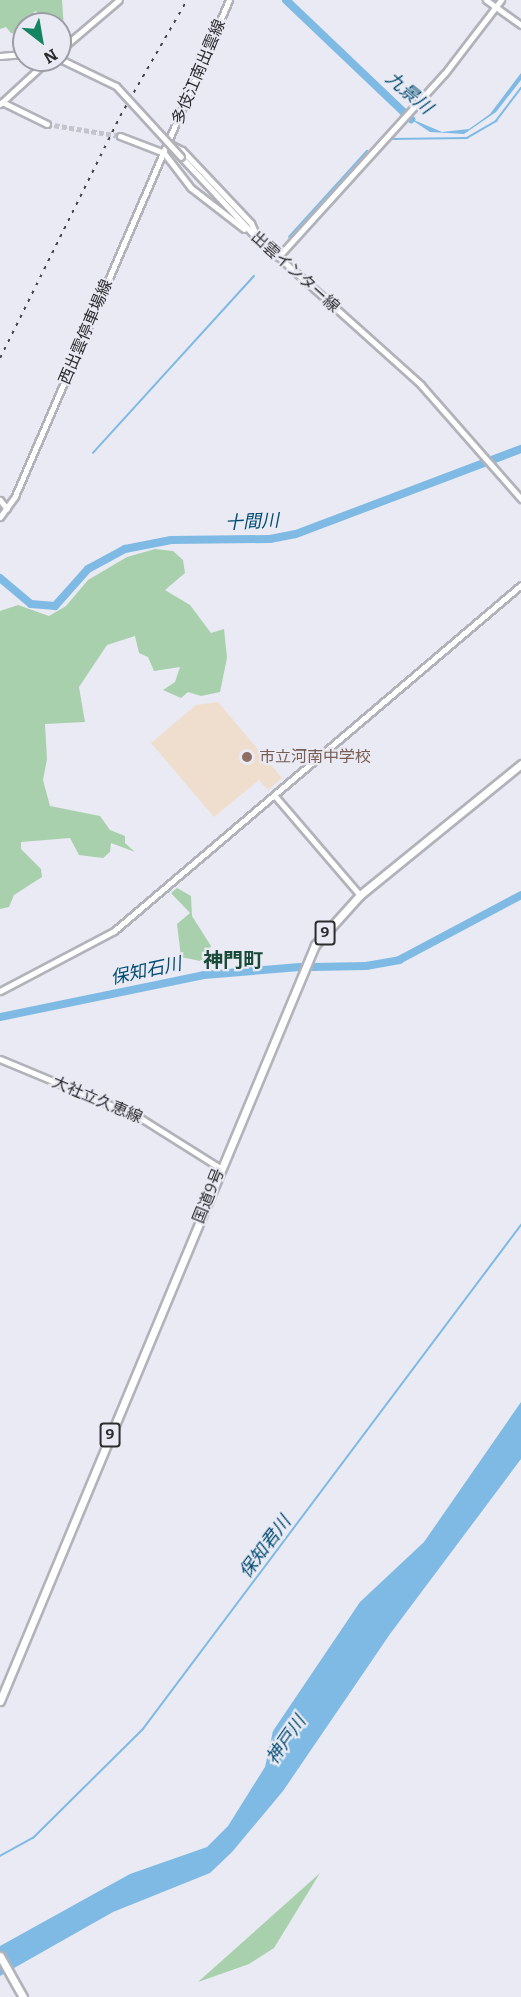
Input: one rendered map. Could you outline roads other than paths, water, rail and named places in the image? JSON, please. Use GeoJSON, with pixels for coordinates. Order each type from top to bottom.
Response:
{"type":"FeatureCollection","features":[{"type":"Feature","properties":{"kind":"highway","name":"国道9号"},"geometry":{"type":"LineString","coordinates":[[0,1701],[304,965],[315,945],[360,895],[521,764]]}},
{"type":"Feature","properties":{"kind":"highway"},"geometry":{"type":"LineString","coordinates":[[0,1956],[23,1997]]}},
{"type":"Feature","properties":{"kind":"main road"},"geometry":{"type":"LineString","coordinates":[[72,40],[119,0]]}},
{"type":"Feature","properties":{"kind":"main road","name":"多伎江南出雲線"},"geometry":{"type":"LineString","coordinates":[[169,144],[229,0]]}},
{"type":"Feature","properties":{"kind":"main road"},"geometry":{"type":"LineString","coordinates":[[486,0],[521,25]]}},
{"type":"Feature","properties":{"kind":"main road"},"geometry":{"type":"LineString","coordinates":[[278,257],[405,117],[501,0]]}},
{"type":"Feature","properties":{"kind":"main road","name":"出雲インター線"},"geometry":{"type":"LineString","coordinates":[[72,65],[116,86],[255,236],[421,385],[521,500]]}},
{"type":"Feature","properties":{"kind":"main road"},"geometry":{"type":"LineString","coordinates":[[35,72],[1,103],[47,124]]}},
{"type":"Feature","properties":{"kind":"main road"},"geometry":{"type":"LineString","coordinates":[[120,136],[164,153],[172,169],[215,210],[255,236]]}},
{"type":"Feature","properties":{"kind":"main road"},"geometry":{"type":"LineString","coordinates":[[169,144],[182,150],[251,223],[255,236]]}},
{"type":"Feature","properties":{"kind":"main road","name":"西出雲停車場線"},"geometry":{"type":"LineString","coordinates":[[0,517],[7,509],[169,144]]}},
{"type":"Feature","properties":{"kind":"main road"},"geometry":{"type":"LineString","coordinates":[[157,169],[172,169]]}},
{"type":"Feature","properties":{"kind":"main road"},"geometry":{"type":"LineString","coordinates":[[0,500],[7,509]]}},
{"type":"Feature","properties":{"kind":"main road"},"geometry":{"type":"LineString","coordinates":[[0,991],[112,933],[521,585]]}},
{"type":"Feature","properties":{"kind":"main road"},"geometry":{"type":"LineString","coordinates":[[275,796],[360,895]]}},
{"type":"Feature","properties":{"kind":"main road","name":"大社立久恵線"},"geometry":{"type":"LineString","coordinates":[[0,1059],[139,1117],[220,1168]]}},
{"type":"Feature","properties":{"kind":"water"},"geometry":{"type":"Polygon","coordinates":[[[521,73],[521,80],[496,112],[464,134],[430,132],[409,118],[442,132],[469,129],[490,114],[521,73]]]}},
{"type":"Feature","properties":{"kind":"water","name":"神戸川"},"geometry":{"type":"Polygon","coordinates":[[[521,1402],[521,1459],[390,1634],[283,1791],[232,1852],[210,1873],[113,1912],[0,1976],[0,1946],[130,1874],[207,1847],[228,1826],[265,1767],[273,1731],[360,1602],[424,1542],[521,1402]]]}},
{"type":"Feature","properties":{"kind":"waterway","name":"九景川"},"geometry":{"type":"LineString","coordinates":[[286,0],[411,119]]}},
{"type":"Feature","properties":{"kind":"waterway"},"geometry":{"type":"LineString","coordinates":[[391,139],[467,138],[496,121],[521,88]]}},
{"type":"Feature","properties":{"kind":"waterway"},"geometry":{"type":"LineString","coordinates":[[289,237],[367,151]]}},
{"type":"Feature","properties":{"kind":"waterway"},"geometry":{"type":"LineString","coordinates":[[93,453],[254,276]]}},
{"type":"Feature","properties":{"kind":"waterway","name":"十間川"},"geometry":{"type":"LineString","coordinates":[[0,578],[31,604],[55,606],[88,569],[125,549],[171,540],[270,539],[296,534],[521,449]]}},
{"type":"Feature","properties":{"kind":"waterway","name":"保知石川"},"geometry":{"type":"LineString","coordinates":[[313,967],[366,966],[399,960],[521,895]]}},
{"type":"Feature","properties":{"kind":"waterway","name":"保知石川"},"geometry":{"type":"LineString","coordinates":[[0,1017],[204,975],[300,967]]}},
{"type":"Feature","properties":{"kind":"waterway","name":"保知君川"},"geometry":{"type":"LineString","coordinates":[[0,1856],[33,1838],[143,1729],[521,1225]]}},
{"type":"Feature","properties":{"kind":"tunnel"},"geometry":{"type":"LineString","coordinates":[[47,124],[120,136]]}},
{"type":"Feature","properties":{"kind":"railway"},"geometry":{"type":"LineString","coordinates":[[0,358],[120,116],[187,0]]}},
{"type":"Feature","properties":{"kind":"place","name":"市立河南中学校"},"geometry":{"type":"Point","coordinates":[247,757]}},
{"type":"Feature","properties":{"kind":"district","name":"神門町"},"geometry":{"type":"Point","coordinates":[233,960]}}]}
